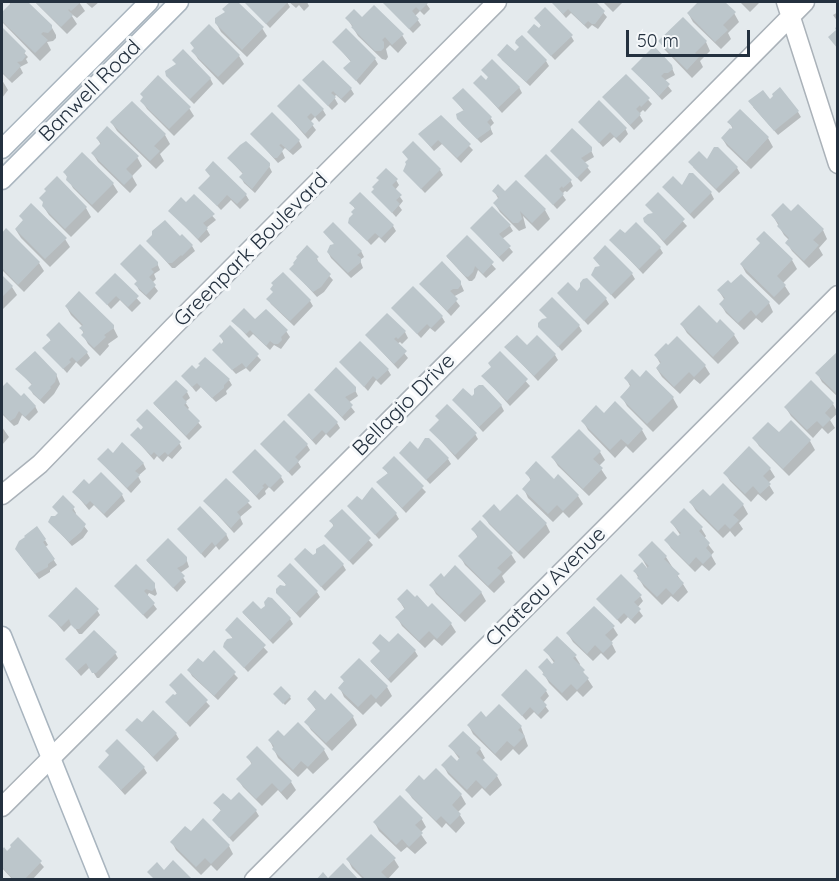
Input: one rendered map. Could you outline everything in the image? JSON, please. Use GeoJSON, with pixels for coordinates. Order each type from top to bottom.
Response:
{"type":"FeatureCollection","features":[{"type":"Feature","properties":{"kind":"street","name":"Banwell Road"},"geometry":{"type":"LineString","coordinates":[[2,149],[149,2]]}},
{"type":"Feature","properties":{"kind":"street","name":"Banwell Road"},"geometry":{"type":"LineString","coordinates":[[2,180],[179,2]]}},
{"type":"Feature","properties":{"kind":"street","name":"Greenpark Boulevard"},"geometry":{"type":"LineString","coordinates":[[2,495],[40,464],[497,2]]}},
{"type":"Feature","properties":{"kind":"street","name":"Bellagio Drive"},"geometry":{"type":"LineString","coordinates":[[2,807],[487,323],[788,9],[805,2]]}},
{"type":"Feature","properties":{"kind":"street"},"geometry":{"type":"LineString","coordinates":[[788,9],[837,164]]}},
{"type":"Feature","properties":{"kind":"street"},"geometry":{"type":"LineString","coordinates":[[74,77],[89,93]]}},
{"type":"Feature","properties":{"kind":"street","name":"Chateau Avenue"},"geometry":{"type":"LineString","coordinates":[[254,879],[837,295]]}},
{"type":"Feature","properties":{"kind":"street"},"geometry":{"type":"LineString","coordinates":[[2,636],[100,879]]}},
{"type":"Feature","properties":{"kind":"building"},"geometry":{"type":"Polygon","coordinates":[[[9,2],[28,2],[52,25],[48,33],[41,34],[48,40],[35,53],[2,21],[2,12],[11,3],[9,2]]]}},
{"type":"Feature","properties":{"kind":"building"},"geometry":{"type":"Polygon","coordinates":[[[35,2],[81,2],[71,11],[68,10],[73,15],[61,27],[35,2]]]}},
{"type":"Feature","properties":{"kind":"building"},"geometry":{"type":"Polygon","coordinates":[[[230,2],[238,2],[264,27],[242,50],[215,23],[215,18],[225,12],[222,9],[230,2]]]}},
{"type":"Feature","properties":{"kind":"building"},"geometry":{"type":"Polygon","coordinates":[[[244,2],[288,2],[266,24],[244,2]]]}},
{"type":"Feature","properties":{"kind":"building"},"geometry":{"type":"Polygon","coordinates":[[[382,2],[428,3],[420,11],[416,7],[412,11],[419,19],[409,29],[382,2]]]}},
{"type":"Feature","properties":{"kind":"building"},"geometry":{"type":"Polygon","coordinates":[[[551,2],[596,2],[605,11],[595,24],[588,21],[584,25],[568,9],[563,14],[551,2]]]}},
{"type":"Feature","properties":{"kind":"building"},"geometry":{"type":"Polygon","coordinates":[[[698,2],[725,2],[736,12],[723,25],[728,30],[715,42],[687,13],[698,2]]]}},
{"type":"Feature","properties":{"kind":"building"},"geometry":{"type":"Polygon","coordinates":[[[374,5],[404,34],[392,45],[385,37],[382,40],[384,48],[381,51],[375,51],[345,18],[354,9],[362,17],[374,5]]]}},
{"type":"Feature","properties":{"kind":"building"},"geometry":{"type":"Polygon","coordinates":[[[545,7],[573,35],[551,56],[527,32],[534,24],[539,28],[541,25],[534,18],[545,7]]]}},
{"type":"Feature","properties":{"kind":"building"},"geometry":{"type":"Polygon","coordinates":[[[683,17],[707,41],[695,53],[699,57],[687,70],[658,41],[683,17]]]}},
{"type":"Feature","properties":{"kind":"building"},"geometry":{"type":"Polygon","coordinates":[[[209,24],[240,55],[218,77],[191,51],[194,48],[190,43],[209,24]]]}},
{"type":"Feature","properties":{"kind":"building"},"geometry":{"type":"Polygon","coordinates":[[[838,26],[838,49],[828,37],[838,26]]]}},
{"type":"Feature","properties":{"kind":"building"},"geometry":{"type":"Polygon","coordinates":[[[2,27],[26,51],[24,54],[26,56],[22,61],[17,62],[21,66],[9,79],[2,72],[2,27]]]}},
{"type":"Feature","properties":{"kind":"building"},"geometry":{"type":"Polygon","coordinates":[[[346,28],[376,58],[356,81],[343,68],[351,61],[332,42],[346,28]]]}},
{"type":"Feature","properties":{"kind":"building"},"geometry":{"type":"Polygon","coordinates":[[[522,35],[547,60],[526,82],[497,55],[507,44],[515,51],[519,47],[515,43],[516,40],[522,35]]]}},
{"type":"Feature","properties":{"kind":"building"},"geometry":{"type":"Polygon","coordinates":[[[654,46],[673,69],[661,76],[670,84],[659,96],[631,69],[654,46]]]}},
{"type":"Feature","properties":{"kind":"building"},"geometry":{"type":"Polygon","coordinates":[[[183,49],[211,78],[190,99],[166,76],[165,71],[176,64],[172,60],[183,49]]]}},
{"type":"Feature","properties":{"kind":"building"},"geometry":{"type":"Polygon","coordinates":[[[492,59],[520,87],[498,108],[473,83],[481,75],[486,80],[488,77],[481,70],[492,59]]]}},
{"type":"Feature","properties":{"kind":"building"},"geometry":{"type":"Polygon","coordinates":[[[323,60],[352,88],[341,99],[333,91],[331,93],[336,97],[328,106],[302,80],[323,60]]]}},
{"type":"Feature","properties":{"kind":"building"},"geometry":{"type":"Polygon","coordinates":[[[626,74],[650,98],[636,109],[641,114],[630,125],[602,97],[626,74]]]}},
{"type":"Feature","properties":{"kind":"building"},"geometry":{"type":"Polygon","coordinates":[[[158,75],[191,107],[169,129],[140,101],[143,97],[140,94],[158,75]]]}},
{"type":"Feature","properties":{"kind":"building"},"geometry":{"type":"Polygon","coordinates":[[[299,84],[324,109],[315,117],[311,113],[307,117],[314,124],[305,134],[277,106],[299,84]]]}},
{"type":"Feature","properties":{"kind":"building"},"geometry":{"type":"Polygon","coordinates":[[[780,87],[799,111],[774,131],[748,101],[763,90],[770,99],[780,87]]]}},
{"type":"Feature","properties":{"kind":"building"},"geometry":{"type":"Polygon","coordinates":[[[463,88],[492,117],[487,122],[491,129],[477,139],[457,119],[456,114],[464,110],[452,98],[463,88]]]}},
{"type":"Feature","properties":{"kind":"building"},"geometry":{"type":"Polygon","coordinates":[[[599,100],[627,128],[616,138],[610,132],[599,143],[578,122],[599,100]]]}},
{"type":"Feature","properties":{"kind":"building"},"geometry":{"type":"Polygon","coordinates":[[[132,101],[166,134],[154,146],[160,151],[150,161],[110,122],[132,101]]]}},
{"type":"Feature","properties":{"kind":"building"},"geometry":{"type":"Polygon","coordinates":[[[740,109],[769,137],[746,162],[721,138],[733,127],[727,122],[740,109]]]}},
{"type":"Feature","properties":{"kind":"building"},"geometry":{"type":"Polygon","coordinates":[[[272,112],[300,140],[289,151],[281,144],[279,145],[283,149],[277,158],[274,158],[250,134],[272,112]]]}},
{"type":"Feature","properties":{"kind":"building"},"geometry":{"type":"Polygon","coordinates":[[[441,115],[471,144],[457,158],[438,140],[431,147],[418,134],[441,115]]]}},
{"type":"Feature","properties":{"kind":"building"},"geometry":{"type":"Polygon","coordinates":[[[107,126],[139,156],[126,169],[133,176],[124,185],[91,153],[101,143],[96,138],[107,126]]]}},
{"type":"Feature","properties":{"kind":"building"},"geometry":{"type":"Polygon","coordinates":[[[572,128],[592,147],[592,151],[581,158],[589,166],[577,178],[550,151],[572,128]]]}},
{"type":"Feature","properties":{"kind":"building"},"geometry":{"type":"Polygon","coordinates":[[[246,141],[270,163],[252,189],[239,177],[243,173],[227,158],[246,141]]]}},
{"type":"Feature","properties":{"kind":"building"},"geometry":{"type":"Polygon","coordinates":[[[413,141],[441,169],[421,189],[403,171],[408,159],[402,152],[413,141]]]}},
{"type":"Feature","properties":{"kind":"building"},"geometry":{"type":"Polygon","coordinates":[[[714,147],[718,147],[738,167],[716,189],[688,162],[699,151],[707,159],[714,147]]]}},
{"type":"Feature","properties":{"kind":"building"},"geometry":{"type":"Polygon","coordinates":[[[82,152],[114,183],[92,205],[66,180],[67,176],[63,172],[82,152]]]}},
{"type":"Feature","properties":{"kind":"building"},"geometry":{"type":"Polygon","coordinates":[[[546,154],[572,180],[559,189],[564,194],[553,205],[524,176],[546,154]]]}},
{"type":"Feature","properties":{"kind":"building"},"geometry":{"type":"Polygon","coordinates":[[[213,161],[247,194],[237,204],[227,195],[217,206],[198,188],[210,176],[205,170],[213,161]]]}},
{"type":"Feature","properties":{"kind":"building"},"geometry":{"type":"Polygon","coordinates":[[[386,168],[398,179],[392,185],[402,195],[396,200],[400,204],[392,213],[371,192],[374,189],[372,187],[379,180],[376,178],[386,168]]]}},
{"type":"Feature","properties":{"kind":"building"},"geometry":{"type":"Polygon","coordinates":[[[689,173],[693,173],[712,192],[690,214],[662,187],[673,176],[682,185],[689,173]]]}},
{"type":"Feature","properties":{"kind":"building"},"geometry":{"type":"Polygon","coordinates":[[[57,176],[87,207],[65,229],[42,206],[43,202],[39,198],[46,191],[44,189],[57,176]]]}},
{"type":"Feature","properties":{"kind":"building"},"geometry":{"type":"Polygon","coordinates":[[[516,180],[546,209],[532,223],[520,211],[522,219],[518,223],[513,223],[493,203],[499,197],[492,191],[498,184],[505,191],[516,180]]]}},
{"type":"Feature","properties":{"kind":"building"},"geometry":{"type":"Polygon","coordinates":[[[360,192],[394,225],[381,238],[375,233],[367,241],[348,223],[353,214],[351,212],[355,208],[349,203],[360,192]]]}},
{"type":"Feature","properties":{"kind":"building"},"geometry":{"type":"Polygon","coordinates":[[[658,192],[685,219],[664,241],[644,222],[643,218],[653,213],[645,205],[658,192]]]}},
{"type":"Feature","properties":{"kind":"building"},"geometry":{"type":"Polygon","coordinates":[[[194,194],[215,214],[203,223],[208,228],[198,239],[168,211],[181,197],[186,202],[194,194]]]}},
{"type":"Feature","properties":{"kind":"building"},"geometry":{"type":"Polygon","coordinates":[[[31,203],[67,238],[45,259],[15,229],[23,220],[19,216],[31,203]]]}},
{"type":"Feature","properties":{"kind":"building"},"geometry":{"type":"Polygon","coordinates":[[[783,203],[791,211],[798,204],[824,229],[813,240],[819,245],[804,261],[785,243],[789,238],[777,226],[779,224],[771,215],[783,203]]]}},
{"type":"Feature","properties":{"kind":"building"},"geometry":{"type":"Polygon","coordinates":[[[492,206],[511,225],[499,234],[511,246],[499,257],[470,228],[492,206]]]}},
{"type":"Feature","properties":{"kind":"building"},"geometry":{"type":"Polygon","coordinates":[[[165,220],[180,236],[182,234],[193,245],[172,263],[168,263],[146,241],[152,235],[152,231],[165,220]]]}},
{"type":"Feature","properties":{"kind":"building"},"geometry":{"type":"Polygon","coordinates":[[[333,222],[362,251],[357,255],[361,258],[361,262],[348,273],[327,252],[330,245],[334,244],[323,232],[333,222]]]}},
{"type":"Feature","properties":{"kind":"building"},"geometry":{"type":"Polygon","coordinates":[[[636,222],[661,247],[639,269],[609,240],[620,229],[625,233],[636,222]]]}},
{"type":"Feature","properties":{"kind":"building"},"geometry":{"type":"Polygon","coordinates":[[[6,228],[40,262],[18,285],[2,268],[2,233],[6,228]]]}},
{"type":"Feature","properties":{"kind":"building"},"geometry":{"type":"Polygon","coordinates":[[[764,231],[793,259],[777,276],[786,285],[774,297],[740,264],[760,243],[756,239],[764,231]]]}},
{"type":"Feature","properties":{"kind":"building"},"geometry":{"type":"Polygon","coordinates":[[[467,235],[494,262],[483,274],[475,266],[468,277],[465,276],[446,256],[467,235]]]}},
{"type":"Feature","properties":{"kind":"building"},"geometry":{"type":"Polygon","coordinates":[[[140,244],[158,262],[158,265],[151,269],[154,272],[149,277],[156,285],[146,295],[134,284],[137,281],[120,264],[140,244]]]}},
{"type":"Feature","properties":{"kind":"building"},"geometry":{"type":"Polygon","coordinates":[[[307,245],[319,257],[316,259],[331,274],[321,287],[313,292],[289,269],[307,245]]]}},
{"type":"Feature","properties":{"kind":"building"},"geometry":{"type":"Polygon","coordinates":[[[605,245],[633,273],[611,295],[591,275],[595,267],[600,266],[593,258],[605,245]]]}},
{"type":"Feature","properties":{"kind":"building"},"geometry":{"type":"Polygon","coordinates":[[[442,261],[461,281],[458,289],[450,291],[458,299],[447,311],[419,284],[442,261]]]}},
{"type":"Feature","properties":{"kind":"building"},"geometry":{"type":"Polygon","coordinates":[[[283,272],[311,300],[290,321],[266,299],[273,292],[270,289],[273,285],[271,283],[283,272]]]}},
{"type":"Feature","properties":{"kind":"building"},"geometry":{"type":"Polygon","coordinates":[[[115,273],[139,296],[128,307],[116,296],[107,305],[95,293],[115,273]]]}},
{"type":"Feature","properties":{"kind":"building"},"geometry":{"type":"Polygon","coordinates":[[[741,274],[770,302],[756,316],[751,310],[738,323],[719,304],[725,298],[717,290],[728,280],[731,283],[741,274]]]}},
{"type":"Feature","properties":{"kind":"building"},"geometry":{"type":"Polygon","coordinates":[[[2,275],[13,286],[2,297],[2,275]]]}},
{"type":"Feature","properties":{"kind":"building"},"geometry":{"type":"Polygon","coordinates":[[[587,278],[607,298],[584,321],[557,293],[568,282],[577,291],[583,279],[587,278]]]}},
{"type":"Feature","properties":{"kind":"building"},"geometry":{"type":"Polygon","coordinates":[[[413,286],[443,316],[431,328],[427,324],[417,334],[391,308],[413,286]]]}},
{"type":"Feature","properties":{"kind":"building"},"geometry":{"type":"Polygon","coordinates":[[[79,291],[114,325],[114,328],[104,335],[106,337],[94,348],[81,335],[84,332],[79,328],[83,325],[65,306],[79,291]]]}},
{"type":"Feature","properties":{"kind":"building"},"geometry":{"type":"Polygon","coordinates":[[[552,297],[580,325],[558,347],[538,327],[542,319],[547,318],[539,310],[552,297]]]}},
{"type":"Feature","properties":{"kind":"building"},"geometry":{"type":"Polygon","coordinates":[[[699,305],[717,323],[720,319],[735,334],[713,357],[680,324],[699,305]]]}},
{"type":"Feature","properties":{"kind":"building"},"geometry":{"type":"Polygon","coordinates":[[[244,308],[255,319],[266,309],[288,330],[281,337],[282,340],[278,344],[270,341],[266,346],[250,330],[246,334],[231,321],[244,308]]]}},
{"type":"Feature","properties":{"kind":"building"},"geometry":{"type":"Polygon","coordinates":[[[387,313],[406,331],[398,339],[396,337],[394,339],[407,351],[394,364],[365,335],[387,313]]]}},
{"type":"Feature","properties":{"kind":"building"},"geometry":{"type":"Polygon","coordinates":[[[59,322],[88,352],[77,362],[72,357],[69,360],[71,362],[63,369],[42,348],[51,340],[46,335],[59,322]]]}},
{"type":"Feature","properties":{"kind":"building"},"geometry":{"type":"Polygon","coordinates":[[[230,325],[259,354],[246,368],[242,363],[232,370],[212,350],[224,341],[219,336],[230,325]]]}},
{"type":"Feature","properties":{"kind":"building"},"geometry":{"type":"Polygon","coordinates":[[[517,335],[527,345],[537,335],[556,354],[534,376],[504,347],[517,335]]]}},
{"type":"Feature","properties":{"kind":"building"},"geometry":{"type":"Polygon","coordinates":[[[677,336],[706,365],[694,377],[689,372],[674,387],[656,368],[661,362],[654,355],[677,336]]]}},
{"type":"Feature","properties":{"kind":"building"},"geometry":{"type":"Polygon","coordinates":[[[360,341],[389,369],[377,380],[373,376],[364,387],[339,362],[360,341]]]}},
{"type":"Feature","properties":{"kind":"building"},"geometry":{"type":"Polygon","coordinates":[[[35,351],[57,374],[55,382],[40,400],[28,388],[32,384],[15,369],[35,351]]]}},
{"type":"Feature","properties":{"kind":"building"},"geometry":{"type":"Polygon","coordinates":[[[500,351],[528,379],[507,401],[481,376],[491,367],[488,363],[500,351]]]}},
{"type":"Feature","properties":{"kind":"building"},"geometry":{"type":"Polygon","coordinates":[[[838,351],[838,395],[815,373],[838,351]]]}},
{"type":"Feature","properties":{"kind":"building"},"geometry":{"type":"Polygon","coordinates":[[[205,357],[230,379],[224,388],[212,398],[197,383],[192,387],[181,376],[192,365],[196,369],[205,357]]]}},
{"type":"Feature","properties":{"kind":"building"},"geometry":{"type":"Polygon","coordinates":[[[336,367],[356,387],[356,391],[345,397],[353,405],[342,417],[314,390],[336,367]]]}},
{"type":"Feature","properties":{"kind":"building"},"geometry":{"type":"Polygon","coordinates":[[[632,369],[640,377],[646,370],[674,397],[647,424],[620,397],[631,385],[624,378],[632,369]]]}},
{"type":"Feature","properties":{"kind":"building"},"geometry":{"type":"Polygon","coordinates":[[[176,380],[188,391],[182,397],[187,402],[184,405],[200,421],[186,436],[153,403],[176,380]]]}},
{"type":"Feature","properties":{"kind":"building"},"geometry":{"type":"Polygon","coordinates":[[[811,380],[834,403],[825,413],[831,419],[823,427],[817,421],[807,430],[784,407],[811,380]]]}},
{"type":"Feature","properties":{"kind":"building"},"geometry":{"type":"Polygon","coordinates":[[[7,382],[21,396],[24,393],[36,406],[25,417],[19,411],[10,421],[2,413],[2,387],[7,382]]]}},
{"type":"Feature","properties":{"kind":"building"},"geometry":{"type":"Polygon","coordinates":[[[483,385],[502,405],[479,427],[452,400],[463,388],[472,396],[474,389],[483,385]]]}},
{"type":"Feature","properties":{"kind":"building"},"geometry":{"type":"Polygon","coordinates":[[[309,393],[338,422],[326,434],[322,430],[312,440],[287,415],[309,393]]]}},
{"type":"Feature","properties":{"kind":"building"},"geometry":{"type":"Polygon","coordinates":[[[615,401],[643,429],[628,445],[621,439],[610,450],[581,421],[596,405],[604,413],[615,401]]]}},
{"type":"Feature","properties":{"kind":"building"},"geometry":{"type":"Polygon","coordinates":[[[447,404],[477,433],[455,455],[429,430],[439,420],[435,416],[447,404]]]}},
{"type":"Feature","properties":{"kind":"building"},"geometry":{"type":"Polygon","coordinates":[[[147,409],[181,442],[168,455],[165,452],[159,457],[154,452],[151,455],[130,435],[138,427],[141,430],[143,427],[136,420],[147,409]]]}},
{"type":"Feature","properties":{"kind":"building"},"geometry":{"type":"Polygon","coordinates":[[[284,420],[308,444],[295,457],[299,461],[288,472],[260,444],[284,420]]]}},
{"type":"Feature","properties":{"kind":"building"},"geometry":{"type":"Polygon","coordinates":[[[791,420],[811,440],[783,469],[752,438],[768,422],[779,432],[791,420]]]}},
{"type":"Feature","properties":{"kind":"building"},"geometry":{"type":"Polygon","coordinates":[[[579,429],[601,451],[593,459],[603,468],[583,489],[551,457],[579,429]]]}},
{"type":"Feature","properties":{"kind":"building"},"geometry":{"type":"Polygon","coordinates":[[[425,438],[429,438],[449,458],[426,480],[399,453],[410,441],[418,449],[425,438]]]}},
{"type":"Feature","properties":{"kind":"building"},"geometry":{"type":"Polygon","coordinates":[[[122,442],[144,463],[135,471],[140,475],[127,488],[97,459],[108,448],[113,453],[122,442]]]}},
{"type":"Feature","properties":{"kind":"building"},"geometry":{"type":"Polygon","coordinates":[[[749,446],[771,468],[763,476],[771,484],[760,494],[753,486],[745,494],[723,473],[749,446]]]}},
{"type":"Feature","properties":{"kind":"building"},"geometry":{"type":"Polygon","coordinates":[[[255,449],[282,476],[270,488],[265,483],[256,496],[232,472],[255,449]]]}},
{"type":"Feature","properties":{"kind":"building"},"geometry":{"type":"Polygon","coordinates":[[[394,456],[424,486],[402,508],[376,482],[388,473],[382,468],[394,456]]]}},
{"type":"Feature","properties":{"kind":"building"},"geometry":{"type":"Polygon","coordinates":[[[536,461],[554,479],[558,474],[579,495],[563,511],[557,505],[548,514],[522,489],[531,479],[525,473],[536,461]]]}},
{"type":"Feature","properties":{"kind":"building"},"geometry":{"type":"Polygon","coordinates":[[[101,472],[123,494],[104,514],[90,501],[86,505],[72,492],[84,479],[89,484],[101,472]]]}},
{"type":"Feature","properties":{"kind":"building"},"geometry":{"type":"Polygon","coordinates":[[[226,478],[250,501],[237,512],[241,517],[231,528],[203,501],[226,478]]]}},
{"type":"Feature","properties":{"kind":"building"},"geometry":{"type":"Polygon","coordinates":[[[723,483],[744,504],[733,515],[739,520],[730,529],[725,524],[718,531],[689,502],[703,489],[710,496],[723,483]]]}},
{"type":"Feature","properties":{"kind":"building"},"geometry":{"type":"Polygon","coordinates":[[[372,487],[397,513],[375,535],[347,506],[357,496],[362,500],[372,487]]]}},
{"type":"Feature","properties":{"kind":"building"},"geometry":{"type":"Polygon","coordinates":[[[517,494],[547,523],[518,552],[482,516],[494,504],[500,511],[517,494]]]}},
{"type":"Feature","properties":{"kind":"building"},"geometry":{"type":"Polygon","coordinates":[[[63,495],[75,507],[72,510],[86,524],[81,532],[69,542],[48,522],[51,516],[58,513],[52,507],[63,495]]]}},
{"type":"Feature","properties":{"kind":"building"},"geometry":{"type":"Polygon","coordinates":[[[200,506],[227,534],[215,546],[212,542],[201,554],[177,529],[200,506]]]}},
{"type":"Feature","properties":{"kind":"building"},"geometry":{"type":"Polygon","coordinates":[[[684,508],[703,527],[699,531],[710,543],[706,548],[712,555],[703,564],[696,557],[689,565],[664,540],[673,531],[678,536],[681,533],[670,522],[684,508]]]}},
{"type":"Feature","properties":{"kind":"building"},"geometry":{"type":"Polygon","coordinates":[[[342,509],[371,538],[349,561],[324,536],[334,525],[329,521],[342,509]]]}},
{"type":"Feature","properties":{"kind":"building"},"geometry":{"type":"Polygon","coordinates":[[[480,520],[513,553],[497,568],[502,572],[488,586],[458,556],[478,536],[471,529],[480,520]]]}},
{"type":"Feature","properties":{"kind":"building"},"geometry":{"type":"Polygon","coordinates":[[[37,526],[46,539],[43,542],[55,559],[48,564],[48,567],[35,574],[15,549],[19,541],[37,526]]]}},
{"type":"Feature","properties":{"kind":"building"},"geometry":{"type":"Polygon","coordinates":[[[168,538],[187,557],[187,561],[177,568],[185,576],[173,588],[146,560],[168,538]]]}},
{"type":"Feature","properties":{"kind":"building"},"geometry":{"type":"Polygon","coordinates":[[[652,541],[667,556],[664,559],[680,574],[677,576],[684,583],[673,595],[666,588],[657,597],[637,578],[639,576],[633,571],[642,562],[647,568],[649,566],[638,555],[652,541]]]}},
{"type":"Feature","properties":{"kind":"building"},"geometry":{"type":"Polygon","coordinates":[[[324,544],[344,564],[321,587],[294,559],[305,548],[313,555],[316,549],[324,544]]]}},
{"type":"Feature","properties":{"kind":"building"},"geometry":{"type":"Polygon","coordinates":[[[290,563],[318,591],[296,613],[276,593],[280,585],[285,586],[286,584],[277,576],[290,563]]]}},
{"type":"Feature","properties":{"kind":"building"},"geometry":{"type":"Polygon","coordinates":[[[136,564],[155,583],[152,591],[146,589],[144,591],[155,603],[143,615],[114,586],[136,564]]]}},
{"type":"Feature","properties":{"kind":"building"},"geometry":{"type":"Polygon","coordinates":[[[455,565],[482,592],[459,615],[429,585],[441,573],[444,577],[455,565]]]}},
{"type":"Feature","properties":{"kind":"building"},"geometry":{"type":"Polygon","coordinates":[[[621,574],[642,595],[634,602],[641,609],[631,620],[624,613],[617,620],[596,599],[621,574]]]}},
{"type":"Feature","properties":{"kind":"building"},"geometry":{"type":"Polygon","coordinates":[[[76,587],[99,609],[79,629],[71,625],[69,619],[61,627],[48,616],[76,587]]]}},
{"type":"Feature","properties":{"kind":"building"},"geometry":{"type":"Polygon","coordinates":[[[407,589],[415,597],[417,595],[428,607],[432,603],[452,623],[437,639],[429,631],[419,641],[395,617],[405,608],[397,599],[407,589]]]}},
{"type":"Feature","properties":{"kind":"building"},"geometry":{"type":"Polygon","coordinates":[[[268,597],[272,598],[291,618],[270,640],[242,612],[253,601],[261,609],[265,606],[264,602],[268,597]]]}},
{"type":"Feature","properties":{"kind":"building"},"geometry":{"type":"Polygon","coordinates":[[[594,606],[615,626],[605,635],[613,643],[603,653],[595,645],[587,654],[566,633],[594,606]]]}},
{"type":"Feature","properties":{"kind":"building"},"geometry":{"type":"Polygon","coordinates":[[[237,617],[266,645],[244,668],[223,647],[227,639],[233,638],[225,630],[237,617]]]}},
{"type":"Feature","properties":{"kind":"building"},"geometry":{"type":"Polygon","coordinates":[[[94,630],[117,652],[96,673],[92,673],[86,663],[77,671],[65,659],[94,630]]]}},
{"type":"Feature","properties":{"kind":"building"},"geometry":{"type":"Polygon","coordinates":[[[398,633],[416,650],[388,679],[370,661],[380,651],[372,643],[380,634],[389,642],[398,633]]]}},
{"type":"Feature","properties":{"kind":"building"},"geometry":{"type":"Polygon","coordinates":[[[557,636],[577,655],[573,658],[585,670],[583,672],[589,678],[577,690],[571,684],[562,693],[542,674],[544,673],[538,667],[547,658],[552,664],[555,661],[543,650],[557,636]]]}},
{"type":"Feature","properties":{"kind":"building"},"geometry":{"type":"Polygon","coordinates":[[[214,650],[236,672],[214,696],[187,670],[198,658],[203,662],[214,650]]]}},
{"type":"Feature","properties":{"kind":"building"},"geometry":{"type":"Polygon","coordinates":[[[359,658],[388,686],[376,699],[371,694],[358,707],[338,688],[344,681],[340,677],[359,658]]]}},
{"type":"Feature","properties":{"kind":"building"},"geometry":{"type":"Polygon","coordinates":[[[526,669],[547,690],[540,698],[547,705],[538,715],[530,707],[522,716],[501,695],[526,669]]]}},
{"type":"Feature","properties":{"kind":"building"},"geometry":{"type":"Polygon","coordinates":[[[181,673],[208,700],[186,723],[165,702],[177,693],[169,685],[181,673]]]}},
{"type":"Feature","properties":{"kind":"building"},"geometry":{"type":"Polygon","coordinates":[[[281,686],[291,696],[283,704],[273,694],[281,686]]]}},
{"type":"Feature","properties":{"kind":"building"},"geometry":{"type":"Polygon","coordinates":[[[315,690],[325,700],[331,693],[354,716],[326,743],[304,722],[316,709],[307,699],[315,690]]]}},
{"type":"Feature","properties":{"kind":"building"},"geometry":{"type":"Polygon","coordinates":[[[499,704],[522,726],[518,730],[525,736],[514,747],[507,741],[495,754],[467,725],[481,711],[486,717],[499,704]]]}},
{"type":"Feature","properties":{"kind":"building"},"geometry":{"type":"Polygon","coordinates":[[[153,710],[177,733],[153,757],[125,730],[137,718],[142,722],[153,710]]]}},
{"type":"Feature","properties":{"kind":"building"},"geometry":{"type":"Polygon","coordinates":[[[298,722],[325,749],[308,767],[301,761],[293,770],[272,749],[274,746],[268,740],[278,730],[284,736],[298,722]]]}},
{"type":"Feature","properties":{"kind":"building"},"geometry":{"type":"Polygon","coordinates":[[[463,731],[481,748],[476,753],[498,775],[485,789],[476,780],[467,790],[441,765],[451,755],[457,761],[460,757],[448,746],[463,731]]]}},
{"type":"Feature","properties":{"kind":"building"},"geometry":{"type":"Polygon","coordinates":[[[117,739],[145,767],[121,790],[98,767],[109,755],[105,751],[117,739]]]}},
{"type":"Feature","properties":{"kind":"building"},"geometry":{"type":"Polygon","coordinates":[[[257,746],[292,781],[281,792],[272,783],[256,799],[236,779],[252,763],[246,757],[257,746]]]}},
{"type":"Feature","properties":{"kind":"building"},"geometry":{"type":"Polygon","coordinates":[[[436,768],[462,794],[452,805],[461,814],[450,825],[441,816],[436,821],[405,790],[419,775],[424,780],[436,768]]]}},
{"type":"Feature","properties":{"kind":"building"},"geometry":{"type":"Polygon","coordinates":[[[239,792],[257,810],[229,838],[212,820],[221,810],[213,803],[223,793],[231,800],[239,792]]]}},
{"type":"Feature","properties":{"kind":"building"},"geometry":{"type":"Polygon","coordinates":[[[400,795],[423,818],[415,825],[423,833],[409,847],[402,839],[396,845],[373,822],[400,795]]]}},
{"type":"Feature","properties":{"kind":"building"},"geometry":{"type":"Polygon","coordinates":[[[203,818],[230,845],[211,864],[205,858],[196,867],[170,842],[185,826],[191,831],[203,818]]]}},
{"type":"Feature","properties":{"kind":"building"},"geometry":{"type":"Polygon","coordinates":[[[371,834],[396,858],[381,872],[389,880],[366,880],[346,859],[371,834]]]}},
{"type":"Feature","properties":{"kind":"building"},"geometry":{"type":"Polygon","coordinates":[[[18,837],[42,861],[24,880],[14,880],[2,867],[2,850],[4,847],[7,851],[18,837]]]}},
{"type":"Feature","properties":{"kind":"building"},"geometry":{"type":"Polygon","coordinates":[[[173,860],[193,880],[155,880],[147,872],[157,862],[164,870],[173,860]]]}},
{"type":"Feature","properties":{"kind":"building"},"geometry":{"type":"Polygon","coordinates":[[[343,863],[359,880],[316,880],[323,872],[328,878],[343,863]]]}}]}
